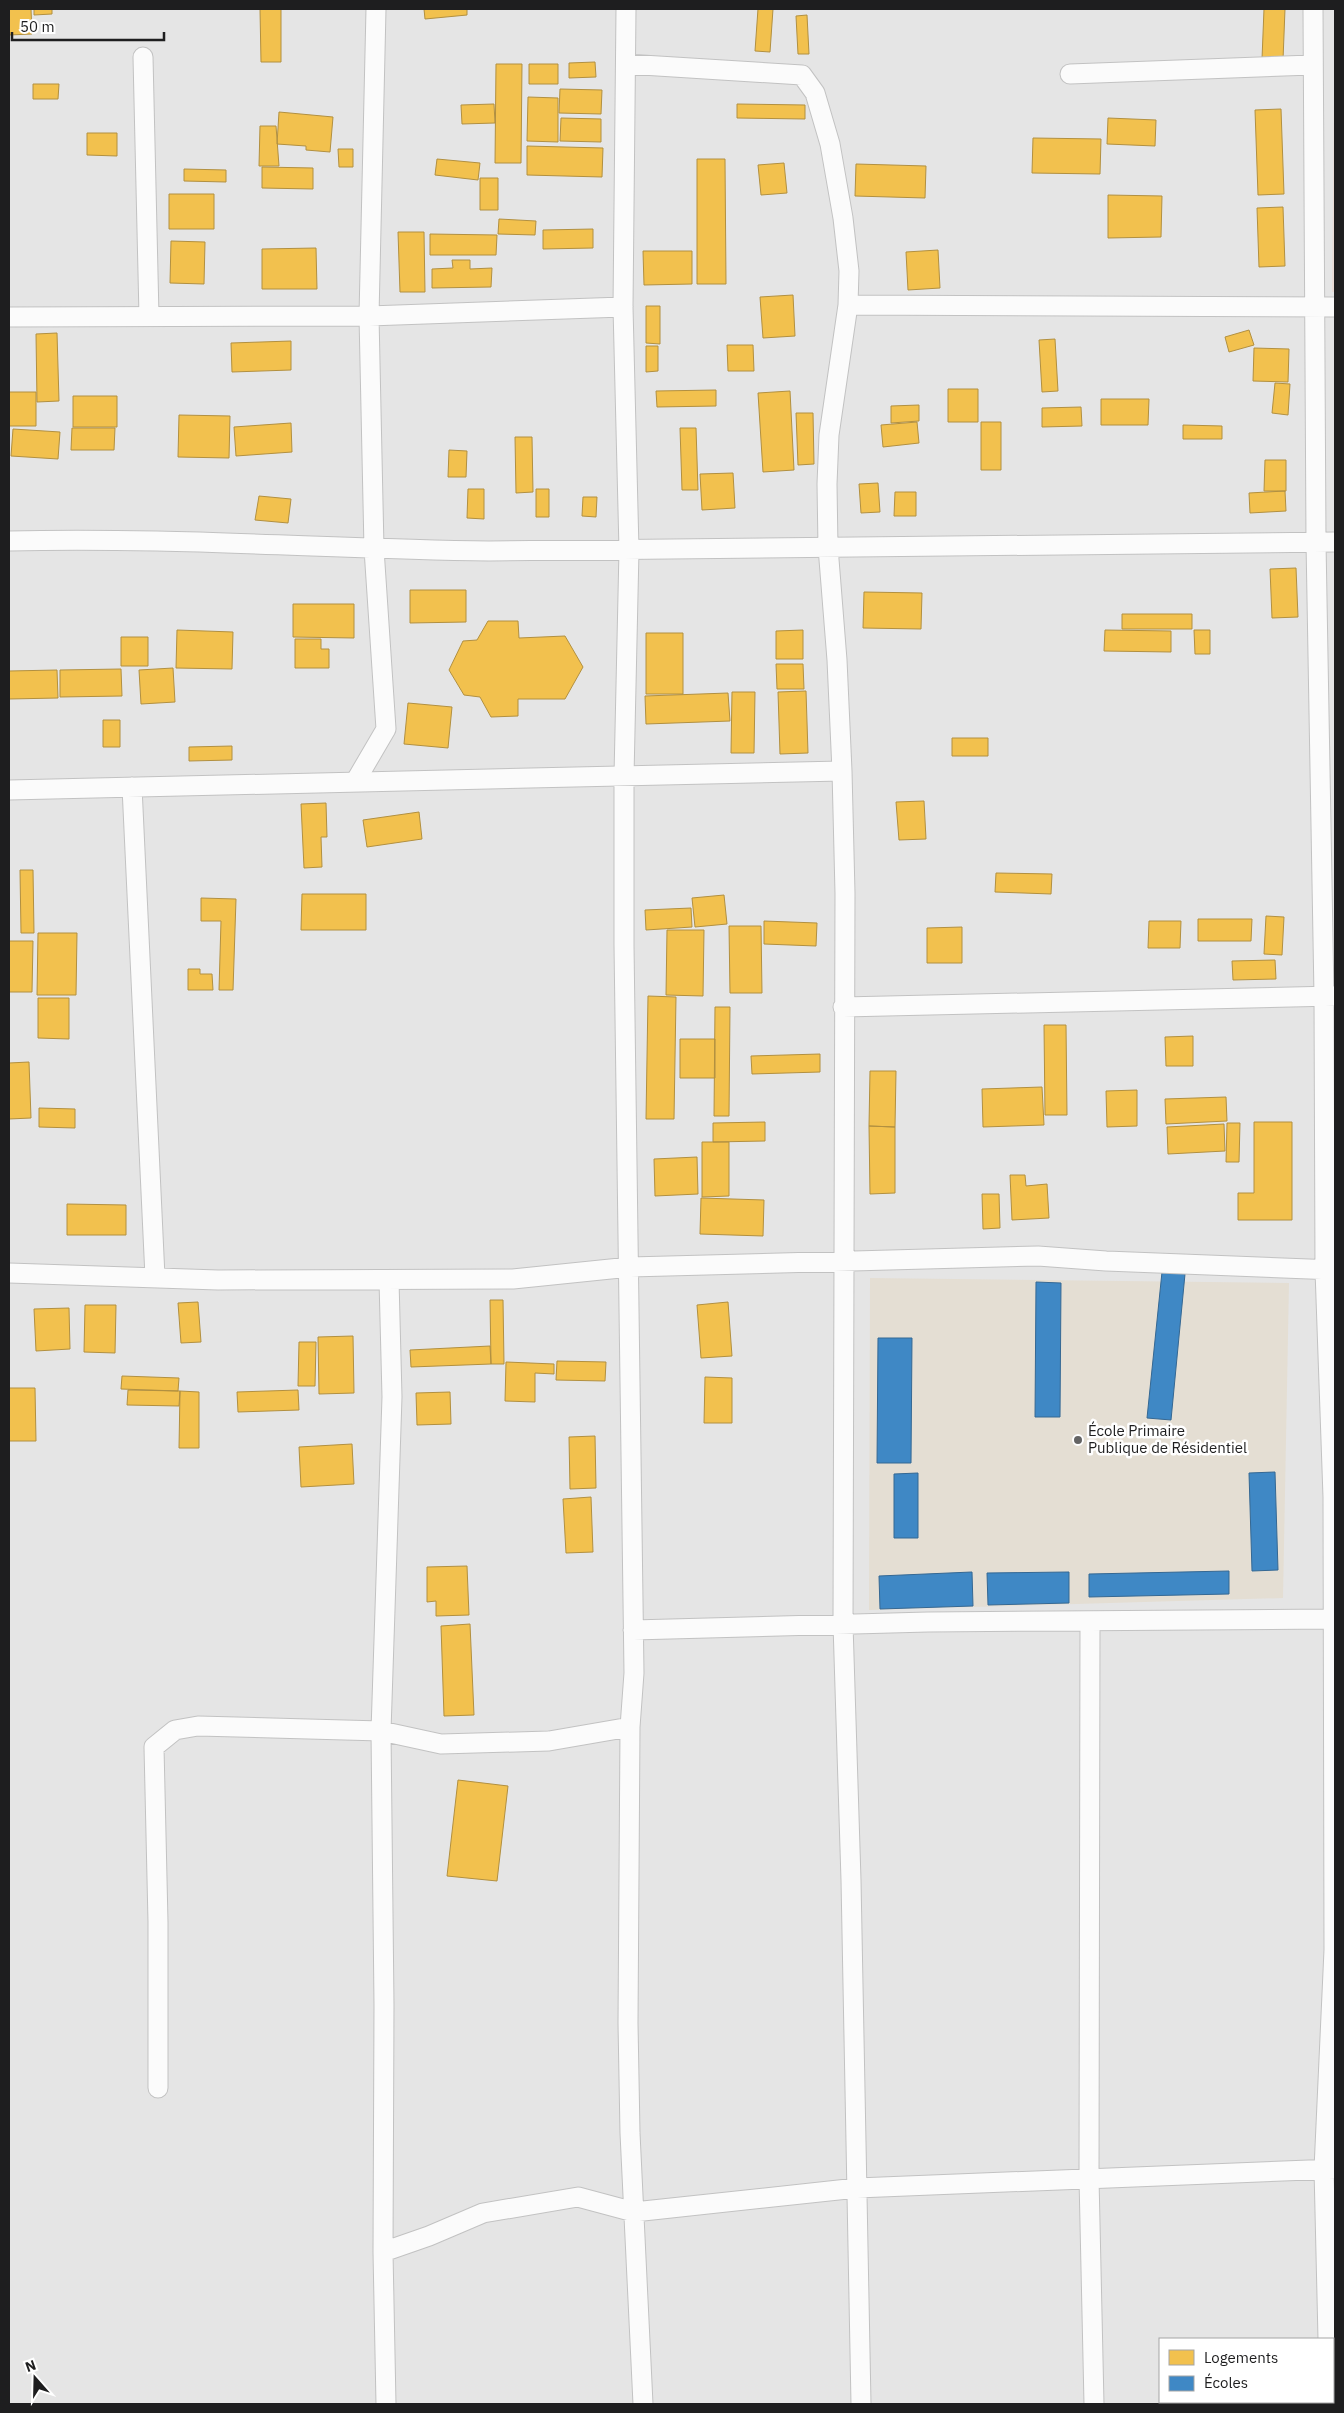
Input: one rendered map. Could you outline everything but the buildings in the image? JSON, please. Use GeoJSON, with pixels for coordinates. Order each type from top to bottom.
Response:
{"type":"FeatureCollection","features":[{"type":"Feature","properties":{"kind":"street"},"geometry":{"type":"LineString","coordinates":[[354,782],[386,729],[374,549],[369,316],[376,9]]}},
{"type":"Feature","properties":{"kind":"street"},"geometry":{"type":"LineString","coordinates":[[626,9],[623,307],[629,550],[624,776],[625,1055],[630,1267],[634,1673],[630,1727],[628,2023],[643,2404]]}},
{"type":"Feature","properties":{"kind":"street"},"geometry":{"type":"LineString","coordinates":[[1313,9],[1316,542],[1328,779],[1330,1270],[1334,1497],[1332,1619],[1334,1950],[1328,2338]]}},
{"type":"Feature","properties":{"kind":"street"},"geometry":{"type":"LineString","coordinates":[[143,57],[149,316]]}},
{"type":"Feature","properties":{"kind":"street"},"geometry":{"type":"LineString","coordinates":[[626,64],[802,75],[815,93],[830,144],[844,218],[849,272],[848,305],[829,435],[828,547],[837,660],[845,893],[843,1007],[843,1624],[861,2404]]}},
{"type":"Feature","properties":{"kind":"street"},"geometry":{"type":"LineString","coordinates":[[1070,74],[1312,65]]}},
{"type":"Feature","properties":{"kind":"street"},"geometry":{"type":"LineString","coordinates":[[848,305],[1335,308]]}},
{"type":"Feature","properties":{"kind":"street"},"geometry":{"type":"LineString","coordinates":[[9,317],[369,316],[623,307]]}},
{"type":"Feature","properties":{"kind":"street"},"geometry":{"type":"LineString","coordinates":[[9,541],[148,540],[374,549],[629,550],[1335,542]]}},
{"type":"Feature","properties":{"kind":"street"},"geometry":{"type":"LineString","coordinates":[[9,790],[842,771]]}},
{"type":"Feature","properties":{"kind":"street"},"geometry":{"type":"LineString","coordinates":[[132,787],[155,1277]]}},
{"type":"Feature","properties":{"kind":"street"},"geometry":{"type":"LineString","coordinates":[[843,1007],[1330,996]]}},
{"type":"Feature","properties":{"kind":"street"},"geometry":{"type":"LineString","coordinates":[[9,1273],[389,1280],[513,1279],[630,1267],[844,1259],[1038,1256],[1106,1261],[1330,1270]]}},
{"type":"Feature","properties":{"kind":"street"},"geometry":{"type":"LineString","coordinates":[[386,2404],[382,2252],[384,2005],[381,1731],[392,1397],[389,1280]]}},
{"type":"Feature","properties":{"kind":"street"},"geometry":{"type":"LineString","coordinates":[[633,1630],[843,1624],[1332,1619]]}},
{"type":"Feature","properties":{"kind":"street"},"geometry":{"type":"LineString","coordinates":[[1090,1622],[1089,2178],[1094,2404]]}},
{"type":"Feature","properties":{"kind":"street"},"geometry":{"type":"LineString","coordinates":[[158,2088],[158,1922],[154,1748],[175,1730],[198,1726],[381,1731],[441,1744],[549,1741],[630,1727]]}},
{"type":"Feature","properties":{"kind":"street"},"geometry":{"type":"LineString","coordinates":[[382,2252],[429,2236],[483,2213],[578,2197],[634,2212],[857,2188],[1330,2169]]}},
{"type":"Feature","properties":{"kind":"shaded area"},"geometry":{"type":"Polygon","coordinates":[[[1335,9],[1335,292],[1332,292],[1335,9]]]}},
{"type":"Feature","properties":{"kind":"shaded area","name":"École Primaire Publique de Résidentiel"},"geometry":{"type":"Polygon","coordinates":[[[870,1278],[1289,1283],[1283,1598],[869,1610],[870,1278]]]}},
{"type":"Feature","properties":{"kind":"place","name":"École Primaire Publique de Résidentiel"},"geometry":{"type":"Point","coordinates":[1078,1440]}}]}
